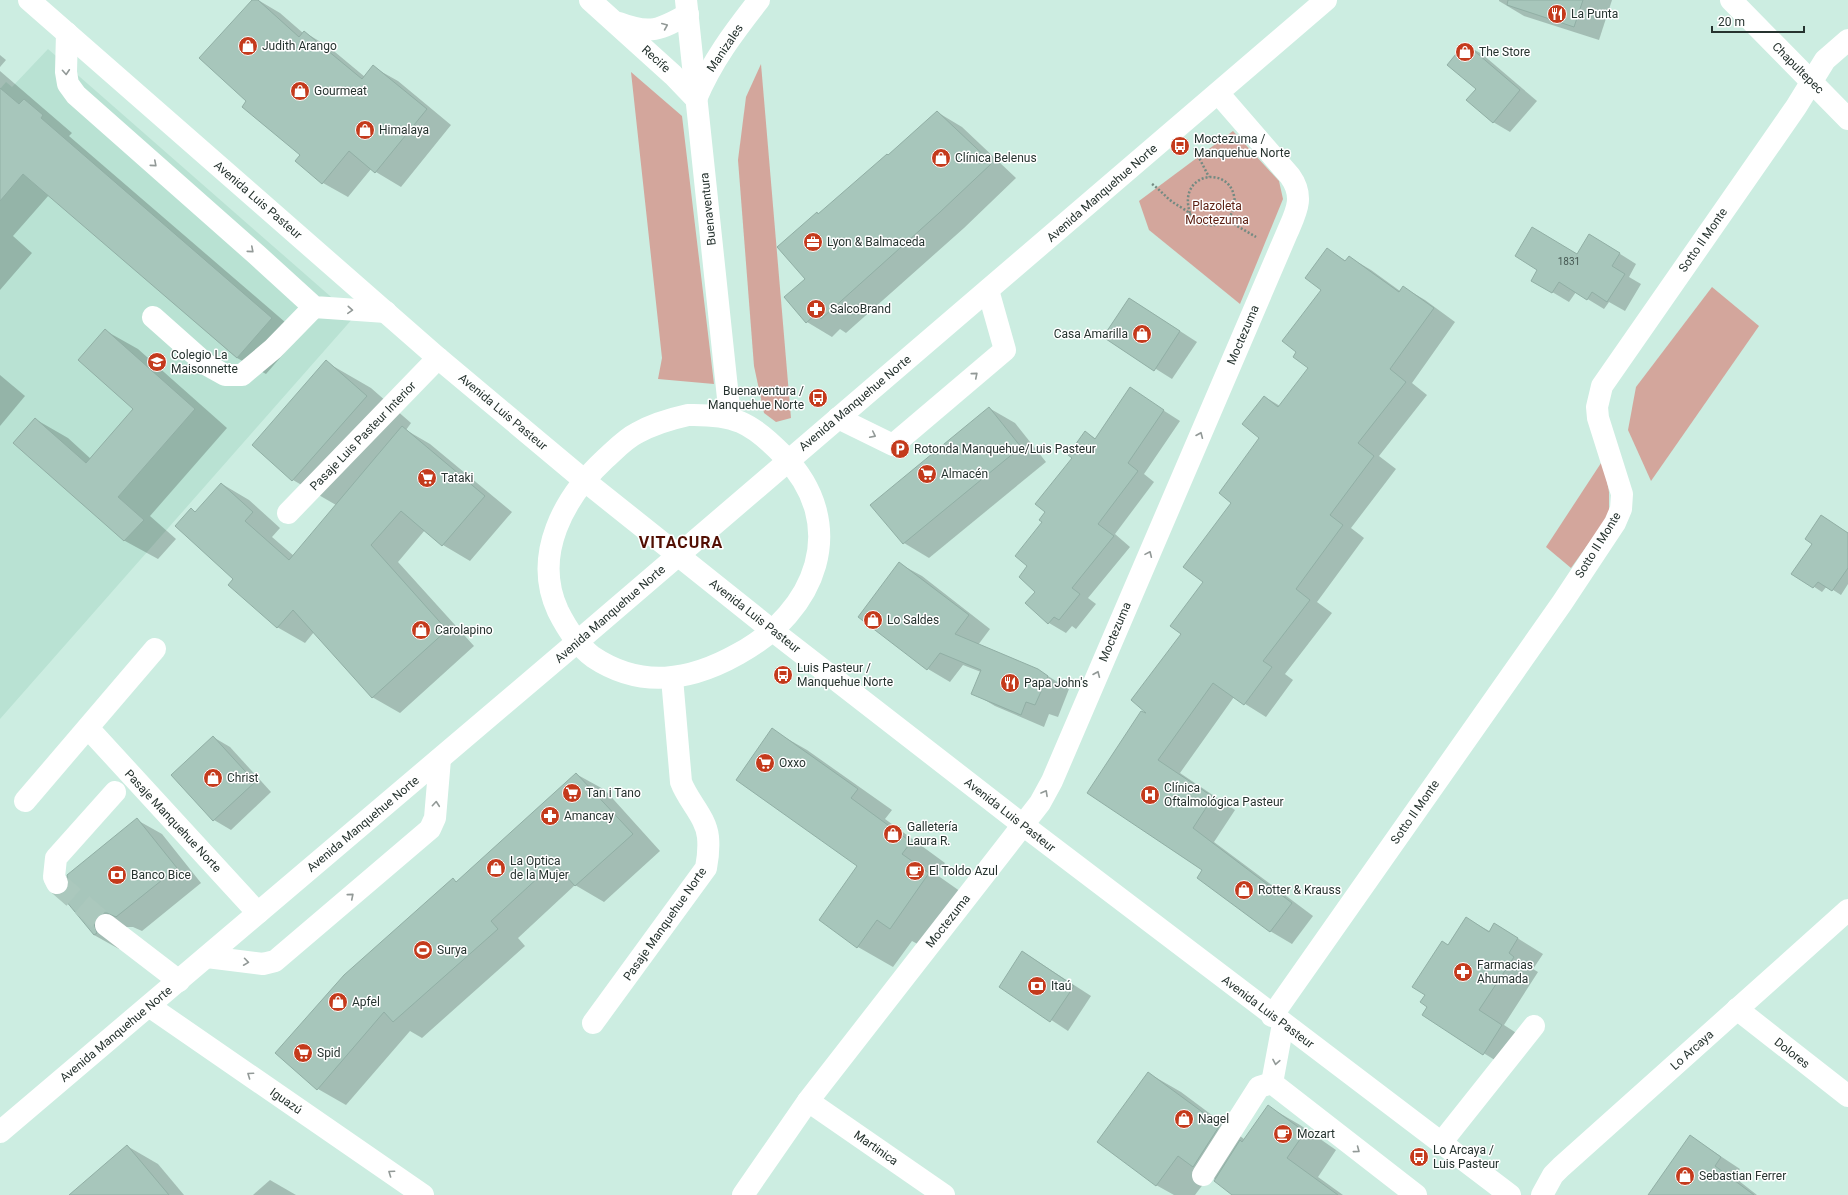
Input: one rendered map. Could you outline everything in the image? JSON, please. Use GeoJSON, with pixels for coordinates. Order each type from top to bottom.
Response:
{"type":"FeatureCollection","features":[{"type":"Feature","properties":{"kind":"street","name":"Avenida Luis Pasteur"},"geometry":{"type":"LineString","coordinates":[[29,0],[438,358],[585,481],[773,631],[1023,825],[1506,1194]]}},
{"type":"Feature","properties":{"kind":"street","name":"Recife"},"geometry":{"type":"LineString","coordinates":[[590,0],[673,75],[696,99]]}},
{"type":"Feature","properties":{"kind":"street","name":"Manizales"},"geometry":{"type":"LineString","coordinates":[[696,99],[707,74],[736,30],[759,0]]}},
{"type":"Feature","properties":{"kind":"street","name":"Avenida Manquehue Norte"},"geometry":{"type":"LineString","coordinates":[[0,1132],[679,556],[788,460],[1326,0]]}},
{"type":"Feature","properties":{"kind":"street","name":"Chapultepec"},"geometry":{"type":"LineString","coordinates":[[1731,0],[1848,119]]}},
{"type":"Feature","properties":{"kind":"street","name":"Recife"},"geometry":{"type":"LineString","coordinates":[[614,21],[634,29],[646,31],[658,29],[687,7]]}},
{"type":"Feature","properties":{"kind":"street","name":"Buenaventura"},"geometry":{"type":"LineString","coordinates":[[687,7],[730,417]]}},
{"type":"Feature","properties":{"kind":"street"},"geometry":{"type":"LineString","coordinates":[[67,33],[66,72],[68,84],[76,95],[314,307],[386,312]]}},
{"type":"Feature","properties":{"kind":"street","name":"Sotto Il Monte"},"geometry":{"type":"LineString","coordinates":[[1278,1020],[1615,524],[1621,509],[1622,494],[1598,418],[1597,407],[1602,386],[1796,108],[1825,60],[1848,40]]}},
{"type":"Feature","properties":{"kind":"street","name":"Moctezuma"},"geometry":{"type":"LineString","coordinates":[[743,1195],[808,1101],[1040,803],[1052,781],[1297,208],[1298,193],[1296,184],[1236,112],[1218,93]]}},
{"type":"Feature","properties":{"kind":"street"},"geometry":{"type":"LineString","coordinates":[[838,418],[893,445],[1005,350],[988,290]]}},
{"type":"Feature","properties":{"kind":"street"},"geometry":{"type":"LineString","coordinates":[[153,317],[207,365],[225,375],[242,375],[273,349],[314,307]]}},
{"type":"Feature","properties":{"kind":"street","name":"Pasaje Luis Pasteur Interior"},"geometry":{"type":"LineString","coordinates":[[288,513],[438,358]]}},
{"type":"Feature","properties":{"kind":"street"},"geometry":{"type":"LineString","coordinates":[[688,415],[709,415],[730,417],[748,425],[765,437],[788,460],[801,476],[813,499],[819,535],[818,553],[814,573],[806,591],[786,619],[773,631],[730,659],[706,670],[672,678],[649,678],[620,671],[604,664],[577,642],[566,626],[552,596],[549,577],[551,542],[563,510],[596,467],[619,445],[635,434],[667,420],[688,415]]}},
{"type":"Feature","properties":{"kind":"street"},"geometry":{"type":"LineString","coordinates":[[25,801],[155,649]]}},
{"type":"Feature","properties":{"kind":"street","name":"Pasaje Manquehue Norte"},"geometry":{"type":"LineString","coordinates":[[593,1023],[706,868],[709,852],[708,836],[704,823],[686,794],[681,782],[672,678]]}},
{"type":"Feature","properties":{"kind":"street","name":"Pasaje Manquehue Norte"},"geometry":{"type":"LineString","coordinates":[[88,728],[258,913]]}},
{"type":"Feature","properties":{"kind":"street"},"geometry":{"type":"LineString","coordinates":[[207,957],[263,964],[275,961],[433,826],[440,759]]}},
{"type":"Feature","properties":{"kind":"street"},"geometry":{"type":"LineString","coordinates":[[57,883],[54,877],[56,858],[115,792]]}},
{"type":"Feature","properties":{"kind":"street","name":"Lo Arcaya"},"geometry":{"type":"LineString","coordinates":[[1542,1195],[1554,1175],[1561,1167],[1848,910]]}},
{"type":"Feature","properties":{"kind":"street"},"geometry":{"type":"LineString","coordinates":[[106,925],[178,981]]}},
{"type":"Feature","properties":{"kind":"street","name":"Iguazú"},"geometry":{"type":"LineString","coordinates":[[149,1006],[423,1195]]}},
{"type":"Feature","properties":{"kind":"street","name":"Dolores"},"geometry":{"type":"LineString","coordinates":[[1736,1009],[1848,1096]]}},
{"type":"Feature","properties":{"kind":"street"},"geometry":{"type":"LineString","coordinates":[[1272,1083],[1278,1020]]}},
{"type":"Feature","properties":{"kind":"street"},"geometry":{"type":"LineString","coordinates":[[1441,1143],[1534,1026]]}},
{"type":"Feature","properties":{"kind":"street"},"geometry":{"type":"LineString","coordinates":[[1203,1175],[1259,1087],[1272,1083]]}},
{"type":"Feature","properties":{"kind":"street"},"geometry":{"type":"LineString","coordinates":[[1272,1083],[1416,1195]]}},
{"type":"Feature","properties":{"kind":"street","name":"Martinica"},"geometry":{"type":"LineString","coordinates":[[808,1101],[944,1195]]}},
{"type":"Feature","properties":{"kind":"path"},"geometry":{"type":"LineString","coordinates":[[1196,149],[1209,177]]}},
{"type":"Feature","properties":{"kind":"path"},"geometry":{"type":"LineString","coordinates":[[1171,201],[1190,213],[1196,220],[1211,226],[1220,224],[1227,220],[1234,211],[1234,194],[1230,186],[1217,178],[1209,177],[1200,179],[1189,191],[1188,205],[1190,213]]}},
{"type":"Feature","properties":{"kind":"path"},"geometry":{"type":"LineString","coordinates":[[1227,220],[1254,236],[1275,261]]}},
{"type":"Feature","properties":{"kind":"shaded area","name":"Colegio La Maisonnette"},"geometry":{"type":"Polygon","coordinates":[[[48,49],[354,317],[0,719],[0,89],[6,82],[12,87],[48,49]]]}},
{"type":"Feature","properties":{"kind":"green space"},"geometry":{"type":"Polygon","coordinates":[[[761,64],[791,418],[776,422],[764,413],[754,366],[738,160],[746,97],[761,64]]]}},
{"type":"Feature","properties":{"kind":"green space"},"geometry":{"type":"Polygon","coordinates":[[[631,72],[682,116],[714,384],[658,379],[662,358],[631,72]]]}},
{"type":"Feature","properties":{"kind":"green space","name":"Plazoleta Moctezuma"},"geometry":{"type":"Polygon","coordinates":[[[1233,131],[1279,181],[1283,199],[1240,304],[1149,230],[1139,201],[1233,131]]]}},
{"type":"Feature","properties":{"kind":"green space"},"geometry":{"type":"Polygon","coordinates":[[[1712,287],[1759,326],[1651,481],[1628,430],[1636,387],[1712,287]]]}},
{"type":"Feature","properties":{"kind":"green space"},"geometry":{"type":"Polygon","coordinates":[[[1603,460],[1609,492],[1609,515],[1571,568],[1546,547],[1603,460]]]}},
{"type":"Feature","properties":{"kind":"building"},"geometry":{"type":"Polygon","coordinates":[[[252,0],[258,0],[299,37],[304,31],[362,79],[373,65],[427,109],[375,173],[349,151],[322,184],[295,161],[300,155],[242,107],[246,101],[199,58],[252,0]]]}},
{"type":"Feature","properties":{"kind":"building","name":"La Punta"},"geometry":{"type":"Polygon","coordinates":[[[1508,0],[1583,0],[1574,27],[1507,5],[1508,0]]]}},
{"type":"Feature","properties":{"kind":"building"},"geometry":{"type":"Polygon","coordinates":[[[1465,43],[1520,90],[1493,123],[1466,100],[1476,89],[1447,65],[1465,43]]]}},
{"type":"Feature","properties":{"kind":"building"},"geometry":{"type":"Polygon","coordinates":[[[0,88],[19,104],[24,99],[43,115],[41,118],[272,318],[237,358],[23,174],[0,201],[0,88]]]}},
{"type":"Feature","properties":{"kind":"building"},"geometry":{"type":"Polygon","coordinates":[[[937,111],[992,163],[939,213],[821,319],[816,314],[806,323],[784,297],[805,279],[777,247],[817,212],[818,214],[887,154],[888,155],[937,111]]]}},
{"type":"Feature","properties":{"kind":"building"},"geometry":{"type":"Polygon","coordinates":[[[1532,227],[1577,254],[1589,234],[1620,253],[1612,266],[1625,274],[1607,302],[1592,292],[1587,300],[1559,282],[1552,293],[1531,281],[1537,270],[1515,256],[1532,227]]]}},
{"type":"Feature","properties":{"kind":"building"},"geometry":{"type":"Polygon","coordinates":[[[1327,248],[1345,261],[1349,256],[1399,292],[1403,286],[1434,308],[1390,369],[1406,382],[1358,443],[1374,456],[1330,515],[1343,525],[1296,589],[1310,600],[1263,661],[1272,667],[1244,705],[1213,683],[1158,760],[1213,797],[1193,828],[1292,903],[1270,932],[1197,878],[1202,870],[1087,793],[1141,711],[1146,713],[1131,700],[1181,634],[1170,626],[1203,582],[1183,567],[1231,503],[1219,493],[1259,438],[1242,424],[1264,396],[1278,407],[1308,368],[1293,357],[1296,352],[1282,341],[1321,290],[1305,278],[1327,248]]]}},
{"type":"Feature","properties":{"kind":"building","name":"Casa Amarilla"},"geometry":{"type":"Polygon","coordinates":[[[1129,298],[1180,331],[1154,371],[1103,337],[1129,298]]]}},
{"type":"Feature","properties":{"kind":"building"},"geometry":{"type":"Polygon","coordinates":[[[105,329],[195,409],[118,497],[144,520],[124,541],[13,443],[35,418],[86,463],[133,409],[78,360],[105,329]]]}},
{"type":"Feature","properties":{"kind":"building"},"geometry":{"type":"Polygon","coordinates":[[[326,360],[367,396],[292,481],[252,445],[326,360]]]}},
{"type":"Feature","properties":{"kind":"building"},"geometry":{"type":"Polygon","coordinates":[[[1130,387],[1164,410],[1128,463],[1138,471],[1098,524],[1114,536],[1072,588],[1080,594],[1059,620],[1054,617],[1048,624],[1025,603],[1035,592],[1019,577],[1027,566],[1015,556],[1042,522],[1039,520],[1045,512],[1035,504],[1072,458],[1068,455],[1085,431],[1095,439],[1130,387]]]}},
{"type":"Feature","properties":{"kind":"building"},"geometry":{"type":"Polygon","coordinates":[[[989,407],[1021,447],[903,544],[870,505],[989,407]]]}},
{"type":"Feature","properties":{"kind":"building"},"geometry":{"type":"Polygon","coordinates":[[[402,426],[485,496],[442,546],[401,511],[371,545],[447,630],[372,698],[293,610],[277,628],[228,585],[233,579],[175,526],[191,508],[195,512],[221,483],[253,512],[245,521],[289,560],[402,426]]]}},
{"type":"Feature","properties":{"kind":"building"},"geometry":{"type":"Polygon","coordinates":[[[1821,515],[1848,533],[1848,568],[1832,591],[1818,582],[1813,588],[1791,574],[1812,544],[1805,539],[1821,515]]]}},
{"type":"Feature","properties":{"kind":"building"},"geometry":{"type":"Polygon","coordinates":[[[899,562],[969,615],[955,634],[1038,669],[1048,676],[1035,705],[1026,702],[1021,715],[971,694],[981,670],[940,653],[927,670],[858,617],[899,562]]]}},
{"type":"Feature","properties":{"kind":"building"},"geometry":{"type":"Polygon","coordinates":[[[772,728],[858,789],[851,798],[911,842],[902,854],[929,873],[890,929],[877,920],[857,948],[819,920],[857,866],[736,780],[772,728]]]}},
{"type":"Feature","properties":{"kind":"building","name":"Christ"},"geometry":{"type":"Polygon","coordinates":[[[213,736],[255,782],[213,821],[171,775],[213,736]]]}},
{"type":"Feature","properties":{"kind":"building"},"geometry":{"type":"Polygon","coordinates":[[[576,773],[633,834],[575,886],[554,863],[491,921],[498,929],[393,1022],[384,1012],[317,1090],[275,1053],[344,975],[453,878],[456,882],[576,773]]]}},
{"type":"Feature","properties":{"kind":"building","name":"Banco Bice"},"geometry":{"type":"Polygon","coordinates":[[[137,818],[177,868],[116,917],[107,913],[102,913],[96,917],[94,924],[97,933],[94,935],[61,895],[67,890],[69,884],[67,875],[137,818]]]}},
{"type":"Feature","properties":{"kind":"building","name":"Farmacias Ahumada"},"geometry":{"type":"Polygon","coordinates":[[[1466,917],[1489,932],[1494,923],[1518,938],[1509,953],[1514,957],[1479,1010],[1502,1025],[1483,1055],[1422,1015],[1427,1007],[1420,1002],[1425,995],[1412,987],[1442,941],[1448,945],[1466,917]]]}},
{"type":"Feature","properties":{"kind":"building","name":"Itaú"},"geometry":{"type":"Polygon","coordinates":[[[1022,951],[1074,986],[1050,1022],[999,987],[1022,951]]]}},
{"type":"Feature","properties":{"kind":"building"},"geometry":{"type":"Polygon","coordinates":[[[1148,1072],[1220,1125],[1193,1167],[1178,1156],[1156,1186],[1097,1142],[1148,1072]]]}},
{"type":"Feature","properties":{"kind":"building"},"geometry":{"type":"Polygon","coordinates":[[[1268,1105],[1305,1132],[1287,1158],[1338,1195],[1232,1195],[1214,1181],[1240,1140],[1242,1142],[1268,1105]]]}},
{"type":"Feature","properties":{"kind":"building","name":"Sebastian Ferrer"},"geometry":{"type":"Polygon","coordinates":[[[1690,1135],[1721,1157],[1715,1166],[1754,1195],[1648,1195],[1690,1135]]]}},
{"type":"Feature","properties":{"kind":"building"},"geometry":{"type":"Polygon","coordinates":[[[127,1145],[169,1195],[69,1195],[127,1145]]]}},
{"type":"Feature","properties":{"kind":"tunnel"},"geometry":{"type":"LineString","coordinates":[[57,883],[106,925]]}},
{"type":"Feature","properties":{"kind":"place","name":"La Punta"},"geometry":{"type":"Point","coordinates":[1557,14]}},
{"type":"Feature","properties":{"kind":"place","name":"Judith Arango"},"geometry":{"type":"Point","coordinates":[248,46]}},
{"type":"Feature","properties":{"kind":"place","name":"The Store"},"geometry":{"type":"Point","coordinates":[1465,52]}},
{"type":"Feature","properties":{"kind":"place","name":"Gourmeat"},"geometry":{"type":"Point","coordinates":[300,91]}},
{"type":"Feature","properties":{"kind":"place","name":"Himalaya"},"geometry":{"type":"Point","coordinates":[365,130]}},
{"type":"Feature","properties":{"kind":"place","name":"Moctezuma / Manquehue Norte"},"geometry":{"type":"Point","coordinates":[1180,146]}},
{"type":"Feature","properties":{"kind":"place","name":"Clínica Belenus"},"geometry":{"type":"Point","coordinates":[941,158]}},
{"type":"Feature","properties":{"kind":"place","name":"Lyon & Balmaceda"},"geometry":{"type":"Point","coordinates":[813,242]}},
{"type":"Feature","properties":{"kind":"place","name":"SalcoBrand"},"geometry":{"type":"Point","coordinates":[816,309]}},
{"type":"Feature","properties":{"kind":"place","name":"Casa Amarilla"},"geometry":{"type":"Point","coordinates":[1142,334]}},
{"type":"Feature","properties":{"kind":"place","name":"Colegio La Maisonnette"},"geometry":{"type":"Point","coordinates":[157,362]}},
{"type":"Feature","properties":{"kind":"place","name":"Buenaventura / Manquehue Norte"},"geometry":{"type":"Point","coordinates":[818,398]}},
{"type":"Feature","properties":{"kind":"place","name":"Rotonda Manquehue/Luis Pasteur"},"geometry":{"type":"Point","coordinates":[900,449]}},
{"type":"Feature","properties":{"kind":"place","name":"Almacén"},"geometry":{"type":"Point","coordinates":[927,474]}},
{"type":"Feature","properties":{"kind":"place","name":"Tataki"},"geometry":{"type":"Point","coordinates":[427,478]}},
{"type":"Feature","properties":{"kind":"place","name":"Lo Saldes"},"geometry":{"type":"Point","coordinates":[873,620]}},
{"type":"Feature","properties":{"kind":"place","name":"Carolapino"},"geometry":{"type":"Point","coordinates":[421,630]}},
{"type":"Feature","properties":{"kind":"place","name":"Luis Pasteur / Manquehue Norte"},"geometry":{"type":"Point","coordinates":[783,675]}},
{"type":"Feature","properties":{"kind":"place","name":"Papa John's"},"geometry":{"type":"Point","coordinates":[1010,683]}},
{"type":"Feature","properties":{"kind":"place","name":"Oxxo"},"geometry":{"type":"Point","coordinates":[765,763]}},
{"type":"Feature","properties":{"kind":"place","name":"Christ"},"geometry":{"type":"Point","coordinates":[213,778]}},
{"type":"Feature","properties":{"kind":"place","name":"Tan i Tano"},"geometry":{"type":"Point","coordinates":[572,793]}},
{"type":"Feature","properties":{"kind":"place","name":"Clínica Oftalmológica Pasteur"},"geometry":{"type":"Point","coordinates":[1150,795]}},
{"type":"Feature","properties":{"kind":"place","name":"Amancay"},"geometry":{"type":"Point","coordinates":[550,816]}},
{"type":"Feature","properties":{"kind":"place","name":"Galletería Laura R."},"geometry":{"type":"Point","coordinates":[893,834]}},
{"type":"Feature","properties":{"kind":"place","name":"La Optica de la Mujer"},"geometry":{"type":"Point","coordinates":[496,868]}},
{"type":"Feature","properties":{"kind":"place","name":"El Toldo Azul"},"geometry":{"type":"Point","coordinates":[915,871]}},
{"type":"Feature","properties":{"kind":"place","name":"Banco Bice"},"geometry":{"type":"Point","coordinates":[117,875]}},
{"type":"Feature","properties":{"kind":"place","name":"Rotter & Krauss"},"geometry":{"type":"Point","coordinates":[1244,890]}},
{"type":"Feature","properties":{"kind":"place","name":"Surya"},"geometry":{"type":"Point","coordinates":[423,950]}},
{"type":"Feature","properties":{"kind":"place","name":"Farmacias Ahumada"},"geometry":{"type":"Point","coordinates":[1463,972]}},
{"type":"Feature","properties":{"kind":"place","name":"Itaú"},"geometry":{"type":"Point","coordinates":[1037,986]}},
{"type":"Feature","properties":{"kind":"place","name":"Apfel"},"geometry":{"type":"Point","coordinates":[338,1002]}},
{"type":"Feature","properties":{"kind":"place","name":"Spid"},"geometry":{"type":"Point","coordinates":[303,1053]}},
{"type":"Feature","properties":{"kind":"place","name":"Nagel"},"geometry":{"type":"Point","coordinates":[1184,1119]}},
{"type":"Feature","properties":{"kind":"place","name":"Mozart"},"geometry":{"type":"Point","coordinates":[1283,1134]}},
{"type":"Feature","properties":{"kind":"place","name":"Lo Arcaya / Luis Pasteur"},"geometry":{"type":"Point","coordinates":[1419,1157]}},
{"type":"Feature","properties":{"kind":"place","name":"Sebastian Ferrer"},"geometry":{"type":"Point","coordinates":[1685,1176]}},
{"type":"Feature","properties":{"kind":"district","name":"VITACURA"},"geometry":{"type":"Point","coordinates":[681,542]}}]}
